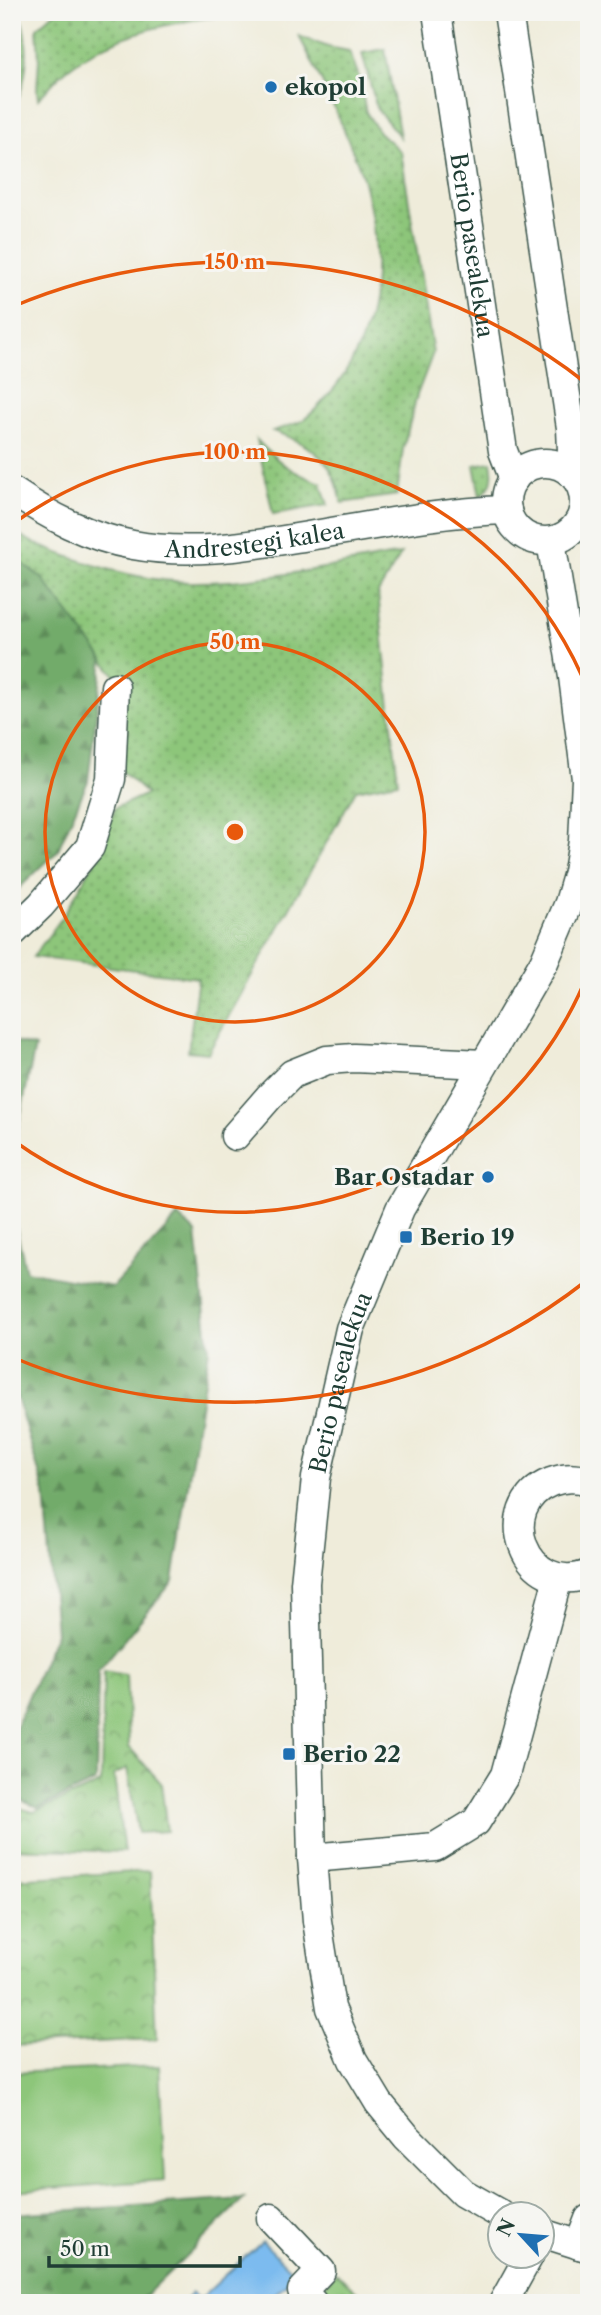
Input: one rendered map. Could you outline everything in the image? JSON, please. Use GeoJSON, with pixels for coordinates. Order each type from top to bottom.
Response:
{"type":"FeatureCollection","features":[{"type":"Feature","properties":{"kind":"street","name":"Berio pasealekua"},"geometry":{"type":"LineString","coordinates":[[437,12],[503,451],[513,479]]}},
{"type":"Feature","properties":{"kind":"street"},"geometry":{"type":"LineString","coordinates":[[508,12],[582,487],[583,512],[575,528],[560,539],[551,541],[528,537],[511,521],[507,510],[507,494],[513,479],[521,471],[542,463],[564,467],[582,487]]}},
{"type":"Feature","properties":{"kind":"street","name":"Andrestegi kalea"},"geometry":{"type":"LineString","coordinates":[[12,491],[48,515],[91,533],[132,545],[168,549],[207,550],[262,544],[470,511],[507,510]]}},
{"type":"Feature","properties":{"kind":"street","name":"Berio pasealekua"},"geometry":{"type":"LineString","coordinates":[[486,2206],[463,2193],[414,2144],[379,2103],[354,2060],[331,2008],[317,1921],[312,1858],[305,1583],[316,1478],[350,1329],[400,1209],[553,942],[578,872],[583,841],[586,779],[581,677],[551,541]]}},
{"type":"Feature","properties":{"kind":"street"},"geometry":{"type":"LineString","coordinates":[[12,933],[41,905],[90,847],[111,779],[115,687]]}},
{"type":"Feature","properties":{"kind":"street"},"geometry":{"type":"LineString","coordinates":[[235,1136],[292,1074],[327,1060],[354,1058],[484,1064]]}},
{"type":"Feature","properties":{"kind":"street"},"geometry":{"type":"LineString","coordinates":[[588,1479],[570,1477],[543,1485],[533,1493],[523,1508],[520,1524],[521,1543],[530,1559],[544,1572],[558,1578],[576,1579],[589,1574]]}},
{"type":"Feature","properties":{"kind":"street"},"geometry":{"type":"LineString","coordinates":[[312,1858],[435,1847],[477,1822],[505,1775],[558,1578]]}},
{"type":"Feature","properties":{"kind":"street"},"geometry":{"type":"LineString","coordinates":[[271,2218],[321,2271],[302,2291],[313,2303]]}},
{"type":"Feature","properties":{"kind":"street"},"geometry":{"type":"LineString","coordinates":[[556,2238],[584,2247],[589,2219]]}},
{"type":"Feature","properties":{"kind":"street"},"geometry":{"type":"LineString","coordinates":[[503,2303],[521,2270]]}},
{"type":"Feature","properties":{"kind":"green space"},"geometry":{"type":"Polygon","coordinates":[[[12,12],[19,12],[27,51],[25,76],[12,113],[12,12]]]}},
{"type":"Feature","properties":{"kind":"green space"},"geometry":{"type":"Polygon","coordinates":[[[55,12],[251,12],[154,28],[107,45],[85,56],[65,71],[38,99],[37,28],[55,12]]]}},
{"type":"Feature","properties":{"kind":"green space"},"geometry":{"type":"Polygon","coordinates":[[[299,36],[328,47],[349,51],[358,74],[366,112],[379,132],[401,152],[433,353],[417,395],[403,449],[397,495],[342,503],[330,468],[324,461],[300,443],[273,431],[303,420],[336,386],[362,339],[374,288],[374,235],[363,177],[338,115],[299,36]]]}},
{"type":"Feature","properties":{"kind":"green space"},"geometry":{"type":"Polygon","coordinates":[[[385,49],[400,137],[377,109],[362,53],[385,49]]]}},
{"type":"Feature","properties":{"kind":"green space"},"geometry":{"type":"Polygon","coordinates":[[[257,440],[286,466],[321,483],[328,505],[273,514],[257,440]]]}},
{"type":"Feature","properties":{"kind":"green space"},"geometry":{"type":"Polygon","coordinates":[[[491,462],[492,481],[480,496],[474,465],[491,462]]]}},
{"type":"Feature","properties":{"kind":"green space"},"geometry":{"type":"Polygon","coordinates":[[[12,530],[47,549],[98,566],[136,576],[189,582],[269,577],[401,554],[378,593],[398,782],[356,790],[208,1053],[188,1051],[198,978],[33,957],[64,915],[96,859],[115,808],[147,794],[118,768],[124,688],[41,577],[12,556],[12,530]]]}},
{"type":"Feature","properties":{"kind":"green space"},"geometry":{"type":"Polygon","coordinates":[[[12,556],[41,577],[103,659],[88,781],[57,852],[12,895],[12,556]]]}},
{"type":"Feature","properties":{"kind":"green space"},"geometry":{"type":"Polygon","coordinates":[[[12,1041],[35,1047],[12,1156],[12,1041]]]}},
{"type":"Feature","properties":{"kind":"green space"},"geometry":{"type":"Polygon","coordinates":[[[12,1210],[26,1271],[113,1287],[178,1216],[196,1233],[209,1350],[173,1581],[98,1671],[96,1781],[38,1808],[12,1796],[12,1735],[56,1633],[45,1493],[12,1381],[12,1210]]]}},
{"type":"Feature","properties":{"kind":"green space"},"geometry":{"type":"Polygon","coordinates":[[[104,1671],[126,1675],[129,1747],[161,1783],[167,1831],[138,1833],[127,1768],[114,1775],[124,1852],[12,1848],[12,1806],[34,1812],[101,1783],[104,1671]]]}},
{"type":"Feature","properties":{"kind":"green space"},"geometry":{"type":"Polygon","coordinates":[[[150,1871],[157,2039],[12,2046],[12,1879],[150,1871]]]}},
{"type":"Feature","properties":{"kind":"green space"},"geometry":{"type":"Polygon","coordinates":[[[159,2066],[165,2180],[12,2191],[12,2073],[159,2066]]]}},
{"type":"Feature","properties":{"kind":"green space"},"geometry":{"type":"Polygon","coordinates":[[[244,2199],[138,2303],[12,2303],[12,2214],[244,2199]]]}},
{"type":"Feature","properties":{"kind":"green space"},"geometry":{"type":"Polygon","coordinates":[[[336,2273],[370,2303],[319,2303],[314,2297],[336,2273]]]}},
{"type":"Feature","properties":{"kind":"water"},"geometry":{"type":"Polygon","coordinates":[[[262,2241],[296,2275],[265,2303],[187,2303],[185,2300],[192,2293],[199,2300],[262,2241]]]}},
{"type":"Feature","properties":{"kind":"place","name":"ekopol"},"geometry":{"type":"Point","coordinates":[271,87]}},
{"type":"Feature","properties":{"kind":"place","name":"Bar Ostadar"},"geometry":{"type":"Point","coordinates":[488,1177]}},
{"type":"Feature","properties":{"kind":"place","name":"Berio 19"},"geometry":{"type":"Point","coordinates":[406,1237]}},
{"type":"Feature","properties":{"kind":"place","name":"Berio 22"},"geometry":{"type":"Point","coordinates":[289,1754]}}]}
